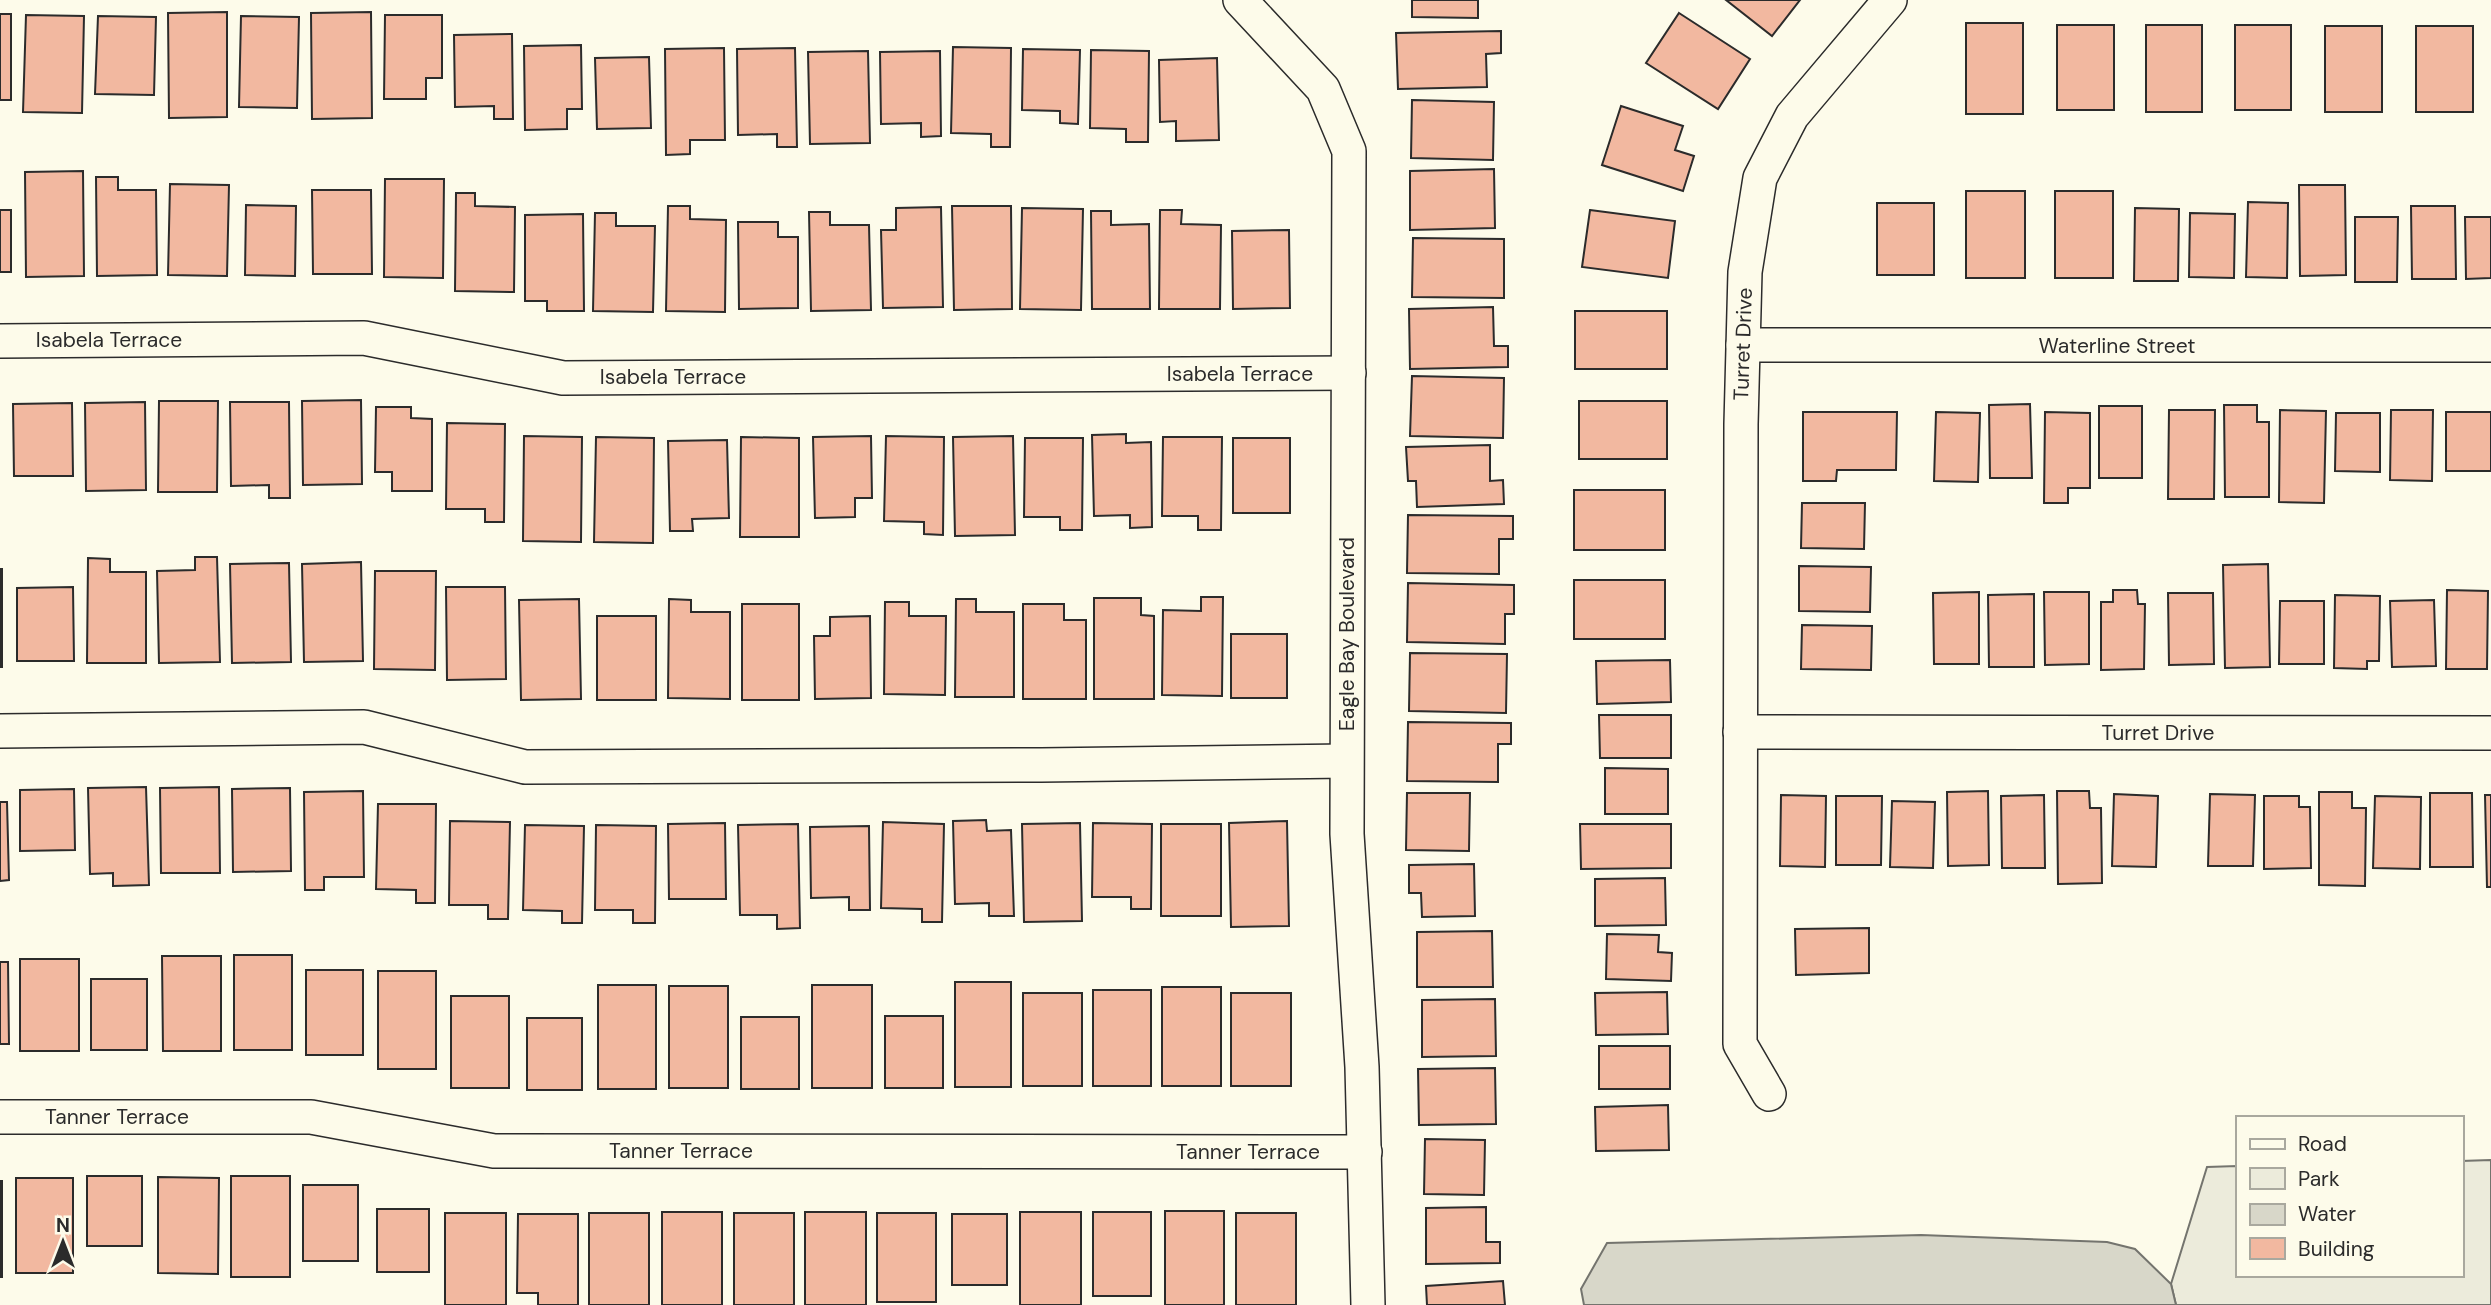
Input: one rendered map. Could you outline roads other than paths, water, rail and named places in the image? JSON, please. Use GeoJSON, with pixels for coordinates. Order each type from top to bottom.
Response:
{"type":"FeatureCollection","features":[{"type":"Feature","properties":{"kind":"street","name":"Eagle Bay Boulevard"},"geometry":{"type":"LineString","coordinates":[[1240,0],[1323,89],[1349,151],[1347,834],[1362,1067],[1368,1305]]}},
{"type":"Feature","properties":{"kind":"street","name":"Turret Drive"},"geometry":{"type":"LineString","coordinates":[[1769,1094],[1740,1044],[1745,272],[1760,178],[1793,116],[1890,0]]}},
{"type":"Feature","properties":{"kind":"street","name":"Isabela Terrace"},"geometry":{"type":"LineString","coordinates":[[0,341],[363,338],[563,378],[1349,373]]}},
{"type":"Feature","properties":{"kind":"street","name":"Waterline Street"},"geometry":{"type":"LineString","coordinates":[[1743,345],[2491,345]]}},
{"type":"Feature","properties":{"kind":"street"},"geometry":{"type":"LineString","coordinates":[[0,731],[364,727],[524,767],[1346,761]]}},
{"type":"Feature","properties":{"kind":"street","name":"Turret Drive"},"geometry":{"type":"LineString","coordinates":[[1740,732],[2491,733]]}},
{"type":"Feature","properties":{"kind":"street","name":"Tanner Terrace"},"geometry":{"type":"LineString","coordinates":[[0,1116],[312,1116],[494,1151],[1365,1152]]}},
{"type":"Feature","properties":{"kind":"water"},"geometry":{"type":"Polygon","coordinates":[[[1921,1235],[2107,1242],[2135,1249],[2171,1284],[2176,1305],[1584,1305],[1581,1289],[1607,1243],[1921,1235]]]}}]}
